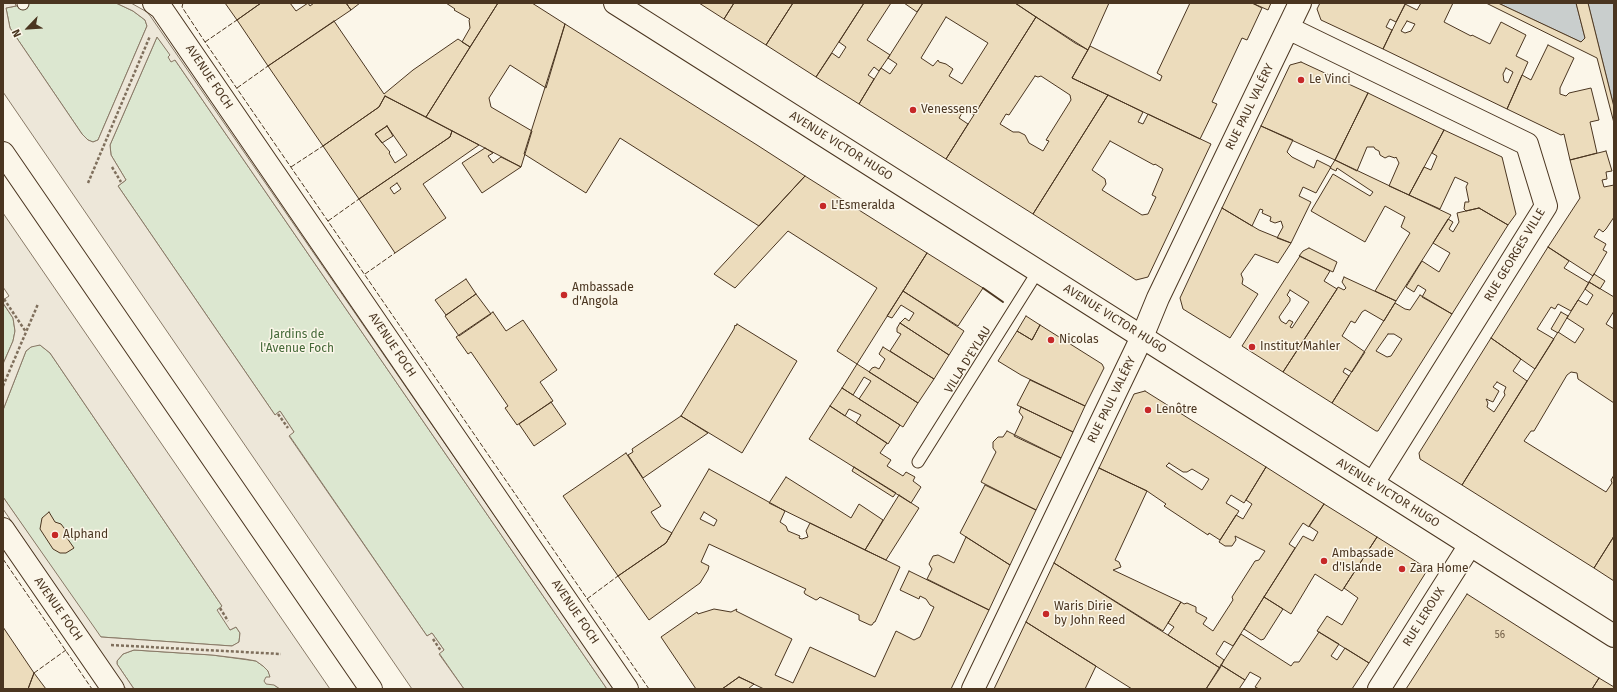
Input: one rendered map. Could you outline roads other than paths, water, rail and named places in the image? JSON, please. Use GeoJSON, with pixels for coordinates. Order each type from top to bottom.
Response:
{"type":"FeatureCollection","features":[{"type":"Feature","properties":{"kind":"street","name":"AVENUE VICTOR HUGO"},"geometry":{"type":"LineString","coordinates":[[614,3],[1614,636]]}},
{"type":"Feature","properties":{"kind":"street","name":"RUE PAUL VALÉRY"},"geometry":{"type":"LineString","coordinates":[[974,689],[1142,336],[1158,298],[1300,3]]}},
{"type":"Feature","properties":{"kind":"street","name":"AVENUE FOCH"},"geometry":{"type":"LineString","coordinates":[[159,4],[627,689]]}},
{"type":"Feature","properties":{"kind":"street","name":"RUE GEORGES VILLE"},"geometry":{"type":"LineString","coordinates":[[1288,28],[1527,144],[1546,206],[1373,483]]}},
{"type":"Feature","properties":{"kind":"street"},"geometry":{"type":"LineString","coordinates":[[3,153],[371,689]]}},
{"type":"Feature","properties":{"kind":"street","name":"AVENUE FOCH"},"geometry":{"type":"LineString","coordinates":[[3,529],[113,689]]}},
{"type":"Feature","properties":{"kind":"street","name":"RUE LEROUX"},"geometry":{"type":"LineString","coordinates":[[1379,689],[1470,545]]}},
{"type":"Feature","properties":{"kind":"lane","name":"VILLA D'EYLAU"},"geometry":{"type":"LineString","coordinates":[[918,462],[1038,271]]}},
{"type":"Feature","properties":{"kind":"place","name":"Le Vinci"},"geometry":{"type":"Point","coordinates":[1301,80]}},
{"type":"Feature","properties":{"kind":"place","name":"Venessens"},"geometry":{"type":"Point","coordinates":[913,110]}},
{"type":"Feature","properties":{"kind":"place","name":"L'Esmeralda"},"geometry":{"type":"Point","coordinates":[823,206]}},
{"type":"Feature","properties":{"kind":"place","name":"Ambassade d'Angola"},"geometry":{"type":"Point","coordinates":[564,295]}},
{"type":"Feature","properties":{"kind":"place","name":"Nicolas"},"geometry":{"type":"Point","coordinates":[1051,340]}},
{"type":"Feature","properties":{"kind":"place","name":"Institut Mahler"},"geometry":{"type":"Point","coordinates":[1252,347]}},
{"type":"Feature","properties":{"kind":"place","name":"Lenôtre"},"geometry":{"type":"Point","coordinates":[1148,410]}},
{"type":"Feature","properties":{"kind":"place","name":"Alphand"},"geometry":{"type":"Point","coordinates":[55,535]}},
{"type":"Feature","properties":{"kind":"place","name":"Ambassade d'Islande"},"geometry":{"type":"Point","coordinates":[1324,561]}},
{"type":"Feature","properties":{"kind":"place","name":"Zara Home"},"geometry":{"type":"Point","coordinates":[1402,569]}},
{"type":"Feature","properties":{"kind":"place","name":"Waris Dirie by John Reed"},"geometry":{"type":"Point","coordinates":[1046,614]}},
{"type":"Feature","properties":{"kind":"park label","name":"Jardins de l'Avenue Foch"},"geometry":{"type":"Point","coordinates":[297,342]}}]}
